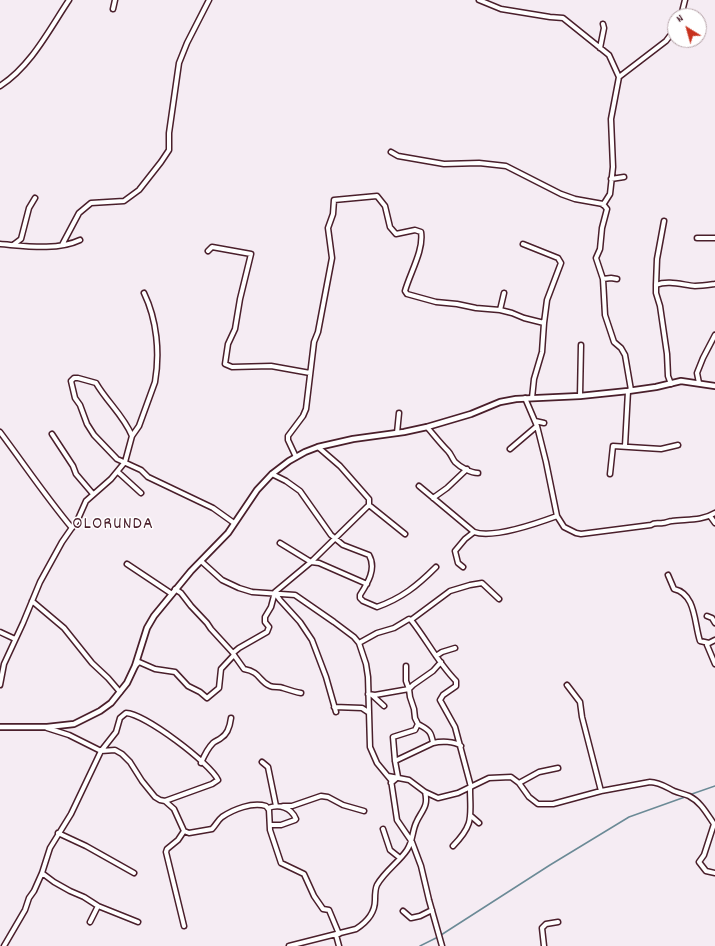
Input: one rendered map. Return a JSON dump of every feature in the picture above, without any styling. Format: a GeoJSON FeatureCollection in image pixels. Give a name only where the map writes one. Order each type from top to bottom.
{"type":"FeatureCollection","features":[{"type":"Feature","properties":{"kind":"street"},"geometry":{"type":"LineString","coordinates":[[0,86],[31,58],[69,0]]}},
{"type":"Feature","properties":{"kind":"street"},"geometry":{"type":"LineString","coordinates":[[113,9],[115,0]]}},
{"type":"Feature","properties":{"kind":"street"},"geometry":{"type":"LineString","coordinates":[[62,245],[79,213],[91,203],[124,201],[139,190],[169,150],[169,133],[179,63],[187,42],[209,0]]}},
{"type":"Feature","properties":{"kind":"street"},"geometry":{"type":"LineString","coordinates":[[479,0],[502,9],[563,18],[609,55],[619,77],[611,119],[613,167],[610,194],[603,205]]}},
{"type":"Feature","properties":{"kind":"street"},"geometry":{"type":"LineString","coordinates":[[600,48],[604,28],[603,24]]}},
{"type":"Feature","properties":{"kind":"street"},"geometry":{"type":"LineString","coordinates":[[619,77],[667,40]]}},
{"type":"Feature","properties":{"kind":"street"},"geometry":{"type":"LineString","coordinates":[[391,152],[398,156],[444,164],[479,163],[506,166],[561,194],[575,199],[603,205],[607,209],[602,228],[600,248],[596,258],[603,279],[605,315],[614,342],[621,348],[625,355],[630,390],[625,446]]}},
{"type":"Feature","properties":{"kind":"street"},"geometry":{"type":"LineString","coordinates":[[611,179],[624,177]]}},
{"type":"Feature","properties":{"kind":"street"},"geometry":{"type":"LineString","coordinates":[[296,457],[288,440],[288,436],[303,416],[306,409],[314,342],[318,332],[332,258],[328,228],[333,214],[334,200],[377,196],[385,206],[390,227],[396,234],[415,230],[421,232],[417,259],[405,291],[407,294],[436,302],[500,310],[544,323]]}},
{"type":"Feature","properties":{"kind":"street"},"geometry":{"type":"LineString","coordinates":[[13,246],[21,239],[29,208],[35,198]]}},
{"type":"Feature","properties":{"kind":"street"},"geometry":{"type":"LineString","coordinates":[[664,221],[658,259],[656,292],[660,306],[667,354],[668,376],[671,384]]}},
{"type":"Feature","properties":{"kind":"street"},"geometry":{"type":"LineString","coordinates":[[697,238],[715,238]]}},
{"type":"Feature","properties":{"kind":"street"},"geometry":{"type":"LineString","coordinates":[[0,244],[42,248],[80,240]]}},
{"type":"Feature","properties":{"kind":"street"},"geometry":{"type":"LineString","coordinates":[[523,244],[558,258],[561,263],[550,291],[544,323],[542,352],[534,379],[532,398]]}},
{"type":"Feature","properties":{"kind":"street"},"geometry":{"type":"LineString","coordinates":[[208,251],[212,247],[251,254],[240,298],[235,329],[228,344],[225,364],[232,367],[271,366],[310,374]]}},
{"type":"Feature","properties":{"kind":"street"},"geometry":{"type":"LineString","coordinates":[[603,279],[617,279]]}},
{"type":"Feature","properties":{"kind":"street"},"geometry":{"type":"LineString","coordinates":[[656,285],[660,283],[694,286],[715,284]]}},
{"type":"Feature","properties":{"kind":"street"},"geometry":{"type":"LineString","coordinates":[[0,685],[4,664],[40,582],[51,561],[78,519],[84,505],[93,494],[118,472],[125,462],[132,436],[139,426],[155,382],[156,375],[156,338],[153,318],[144,293]]}},
{"type":"Feature","properties":{"kind":"street"},"geometry":{"type":"LineString","coordinates":[[500,310],[504,293]]}},
{"type":"Feature","properties":{"kind":"street"},"geometry":{"type":"LineString","coordinates":[[699,384],[697,373],[715,335]]}},
{"type":"Feature","properties":{"kind":"street"},"geometry":{"type":"LineString","coordinates":[[580,396],[581,345]]}},
{"type":"Feature","properties":{"kind":"street"},"geometry":{"type":"LineString","coordinates":[[132,436],[117,410],[103,396],[96,383],[74,378],[72,381],[75,398],[80,405],[87,424],[94,435],[117,459],[141,470],[148,477],[213,508],[234,523]]}},
{"type":"Feature","properties":{"kind":"street"},"geometry":{"type":"LineString","coordinates":[[0,727],[47,728],[74,724],[84,720],[111,703],[120,692],[135,666],[147,628],[154,616],[173,591],[228,533],[257,490],[272,474],[296,457],[318,447],[353,439],[427,427],[471,414],[500,402],[525,398],[580,396],[656,387],[681,381],[715,386]]}},
{"type":"Feature","properties":{"kind":"street"},"geometry":{"type":"LineString","coordinates":[[525,398],[537,426],[557,516],[564,527],[581,534],[650,525],[655,523],[688,520],[710,516],[715,513]]}},
{"type":"Feature","properties":{"kind":"street"},"geometry":{"type":"LineString","coordinates":[[397,433],[398,413]]}},
{"type":"Feature","properties":{"kind":"street"},"geometry":{"type":"LineString","coordinates":[[535,421],[544,422]]}},
{"type":"Feature","properties":{"kind":"street"},"geometry":{"type":"LineString","coordinates":[[510,449],[537,426]]}},
{"type":"Feature","properties":{"kind":"street"},"geometry":{"type":"LineString","coordinates":[[427,427],[437,441],[450,452],[456,463],[475,473],[478,473]]}},
{"type":"Feature","properties":{"kind":"street"},"geometry":{"type":"LineString","coordinates":[[0,432],[30,471],[51,503],[72,528]]}},
{"type":"Feature","properties":{"kind":"street"},"geometry":{"type":"LineString","coordinates":[[52,434],[71,462],[76,474],[93,494]]}},
{"type":"Feature","properties":{"kind":"street"},"geometry":{"type":"LineString","coordinates":[[610,474],[613,446],[661,449],[678,445]]}},
{"type":"Feature","properties":{"kind":"street"},"geometry":{"type":"LineString","coordinates":[[135,666],[139,662],[155,669],[174,672],[188,686],[200,692],[207,698],[219,688],[221,669],[233,654],[239,648],[267,632],[269,627],[265,622],[264,617],[271,607],[275,592],[311,562],[369,505],[369,499],[349,476],[318,447]]}},
{"type":"Feature","properties":{"kind":"street"},"geometry":{"type":"LineString","coordinates":[[433,498],[447,488],[467,469]]}},
{"type":"Feature","properties":{"kind":"street"},"geometry":{"type":"LineString","coordinates":[[118,472],[141,493]]}},
{"type":"Feature","properties":{"kind":"street"},"geometry":{"type":"LineString","coordinates":[[272,474],[286,481],[300,491],[324,526],[343,545],[369,555],[371,561],[370,575],[367,584],[360,595],[360,598],[363,601],[377,607],[393,600],[420,583],[436,567]]}},
{"type":"Feature","properties":{"kind":"street"},"geometry":{"type":"LineString","coordinates":[[419,486],[474,532],[481,535],[518,529],[557,516]]}},
{"type":"Feature","properties":{"kind":"street"},"geometry":{"type":"LineString","coordinates":[[369,505],[405,534]]}},
{"type":"Feature","properties":{"kind":"street"},"geometry":{"type":"LineString","coordinates":[[710,516],[715,523]]}},
{"type":"Feature","properties":{"kind":"street"},"geometry":{"type":"LineString","coordinates":[[463,568],[458,563],[455,551],[462,542],[474,532]]}},
{"type":"Feature","properties":{"kind":"street"},"geometry":{"type":"LineString","coordinates":[[280,544],[311,562],[319,563],[367,584]]}},
{"type":"Feature","properties":{"kind":"street"},"geometry":{"type":"LineString","coordinates":[[201,561],[226,582],[252,592],[275,592],[296,595],[341,627],[359,643],[366,664],[370,695],[368,712],[370,747],[377,763],[388,776],[391,783],[397,820],[412,842],[421,866],[442,946]]}},
{"type":"Feature","properties":{"kind":"street"},"geometry":{"type":"LineString","coordinates":[[127,564],[173,591],[181,593],[191,606],[208,623],[211,629],[244,669],[252,670],[270,687],[282,687],[287,690],[301,693]]}},
{"type":"Feature","properties":{"kind":"street"},"geometry":{"type":"LineString","coordinates":[[668,575],[674,589],[681,591],[691,603],[700,641],[709,643],[715,640]]}},
{"type":"Feature","properties":{"kind":"street"},"geometry":{"type":"LineString","coordinates":[[359,643],[377,633],[394,628],[405,620],[411,620],[450,591],[482,583],[499,599]]}},
{"type":"Feature","properties":{"kind":"street"},"geometry":{"type":"LineString","coordinates":[[275,592],[280,600],[300,622],[312,640],[324,671],[336,712]]}},
{"type":"Feature","properties":{"kind":"street"},"geometry":{"type":"LineString","coordinates":[[32,601],[64,628],[92,663],[120,692]]}},
{"type":"Feature","properties":{"kind":"street"},"geometry":{"type":"LineString","coordinates":[[707,616],[712,618],[715,624]]}},
{"type":"Feature","properties":{"kind":"street"},"geometry":{"type":"LineString","coordinates":[[411,620],[436,656],[456,681],[456,686],[443,695],[440,700],[455,727],[461,746],[470,787],[471,816],[469,824],[453,846]]}},
{"type":"Feature","properties":{"kind":"street"},"geometry":{"type":"LineString","coordinates":[[0,632],[15,639]]}},
{"type":"Feature","properties":{"kind":"street"},"geometry":{"type":"LineString","coordinates":[[709,643],[707,645],[715,664]]}},
{"type":"Feature","properties":{"kind":"street"},"geometry":{"type":"LineString","coordinates":[[436,656],[442,652],[455,648]]}},
{"type":"Feature","properties":{"kind":"street"},"geometry":{"type":"LineString","coordinates":[[409,690],[412,684],[434,670],[441,662]]}},
{"type":"Feature","properties":{"kind":"street"},"geometry":{"type":"LineString","coordinates":[[406,666],[406,681],[414,708],[415,718],[418,724],[428,729],[433,743]]}},
{"type":"Feature","properties":{"kind":"street"},"geometry":{"type":"LineString","coordinates":[[567,686],[580,702],[582,717],[601,791]]}},
{"type":"Feature","properties":{"kind":"street"},"geometry":{"type":"LineString","coordinates":[[370,695],[409,690]]}},
{"type":"Feature","properties":{"kind":"street"},"geometry":{"type":"LineString","coordinates":[[370,695],[384,706]]}},
{"type":"Feature","properties":{"kind":"street"},"geometry":{"type":"LineString","coordinates":[[334,707],[362,708],[368,712]]}},
{"type":"Feature","properties":{"kind":"street"},"geometry":{"type":"LineString","coordinates":[[4,946],[34,891],[42,873],[50,848],[71,814],[101,751],[116,732],[120,718],[123,714],[129,713],[162,730],[199,758],[202,763],[215,774],[218,780],[212,784],[165,801]]}},
{"type":"Feature","properties":{"kind":"street"},"geometry":{"type":"LineString","coordinates":[[202,763],[204,756],[213,743],[224,737],[230,725],[231,718]]}},
{"type":"Feature","properties":{"kind":"street"},"geometry":{"type":"LineString","coordinates":[[398,777],[394,761],[393,737],[415,730],[418,724]]}},
{"type":"Feature","properties":{"kind":"street"},"geometry":{"type":"LineString","coordinates":[[47,728],[69,735],[101,751],[115,750],[122,754],[130,762],[147,788],[155,797],[165,801],[174,809],[184,831]]}},
{"type":"Feature","properties":{"kind":"street"},"geometry":{"type":"LineString","coordinates":[[394,761],[433,743],[441,742],[461,746]]}},
{"type":"Feature","properties":{"kind":"street"},"geometry":{"type":"LineString","coordinates":[[262,762],[268,767],[276,806]]}},
{"type":"Feature","properties":{"kind":"street"},"geometry":{"type":"LineString","coordinates":[[519,783],[539,772],[558,768]]}},
{"type":"Feature","properties":{"kind":"street"},"geometry":{"type":"LineString","coordinates":[[388,776],[409,780],[425,792],[438,798],[446,797],[489,778],[511,777],[519,783],[529,797],[538,804],[553,804],[601,791],[650,782],[658,782],[696,801],[714,824],[704,855],[699,862],[706,871],[715,873]]}},
{"type":"Feature","properties":{"kind":"street"},"geometry":{"type":"LineString","coordinates":[[391,783],[398,777]]}},
{"type":"Feature","properties":{"kind":"street"},"geometry":{"type":"LineString","coordinates":[[289,946],[356,929],[363,925],[371,916],[375,905],[376,886],[407,851],[412,842],[416,824],[426,805],[427,799],[425,792]]}},
{"type":"Feature","properties":{"kind":"street"},"geometry":{"type":"LineString","coordinates":[[184,831],[195,832],[212,829],[222,817],[245,806],[264,805],[268,808],[276,806],[292,806],[321,796],[328,797],[343,805],[364,811]]}},
{"type":"Feature","properties":{"kind":"street"},"geometry":{"type":"LineString","coordinates":[[270,825],[281,825],[296,819],[290,810],[283,806]]}},
{"type":"Feature","properties":{"kind":"street"},"geometry":{"type":"LineString","coordinates":[[268,808],[270,830],[281,864],[304,874],[318,903],[323,909],[329,910],[339,946]]}},
{"type":"Feature","properties":{"kind":"street"},"geometry":{"type":"LineString","coordinates":[[471,816],[479,823]]}},
{"type":"Feature","properties":{"kind":"street"},"geometry":{"type":"LineString","coordinates":[[383,829],[390,850],[400,858]]}},
{"type":"Feature","properties":{"kind":"street"},"geometry":{"type":"LineString","coordinates":[[184,831],[178,840],[166,852],[184,926]]}},
{"type":"Feature","properties":{"kind":"street"},"geometry":{"type":"LineString","coordinates":[[58,833],[86,846],[134,873]]}},
{"type":"Feature","properties":{"kind":"street"},"geometry":{"type":"LineString","coordinates":[[42,873],[64,888],[84,897],[98,906],[138,922]]}},
{"type":"Feature","properties":{"kind":"street"},"geometry":{"type":"LineString","coordinates":[[90,922],[98,906]]}},
{"type":"Feature","properties":{"kind":"street"},"geometry":{"type":"LineString","coordinates":[[403,911],[411,918],[420,916],[432,910]]}},
{"type":"Feature","properties":{"kind":"street"},"geometry":{"type":"LineString","coordinates":[[544,946],[542,928],[546,924],[558,922]]}},
{"type":"Feature","properties":{"kind":"waterway"},"geometry":{"type":"LineString","coordinates":[[689,795],[715,786]]}},
{"type":"Feature","properties":{"kind":"waterway"},"geometry":{"type":"LineString","coordinates":[[441,935],[550,865],[629,817],[685,797]]}},
{"type":"Feature","properties":{"kind":"waterway"},"geometry":{"type":"LineString","coordinates":[[420,946],[438,937]]}},
{"type":"Feature","properties":{"kind":"district","name":"OLORUNDA"},"geometry":{"type":"Point","coordinates":[113,526]}}]}
